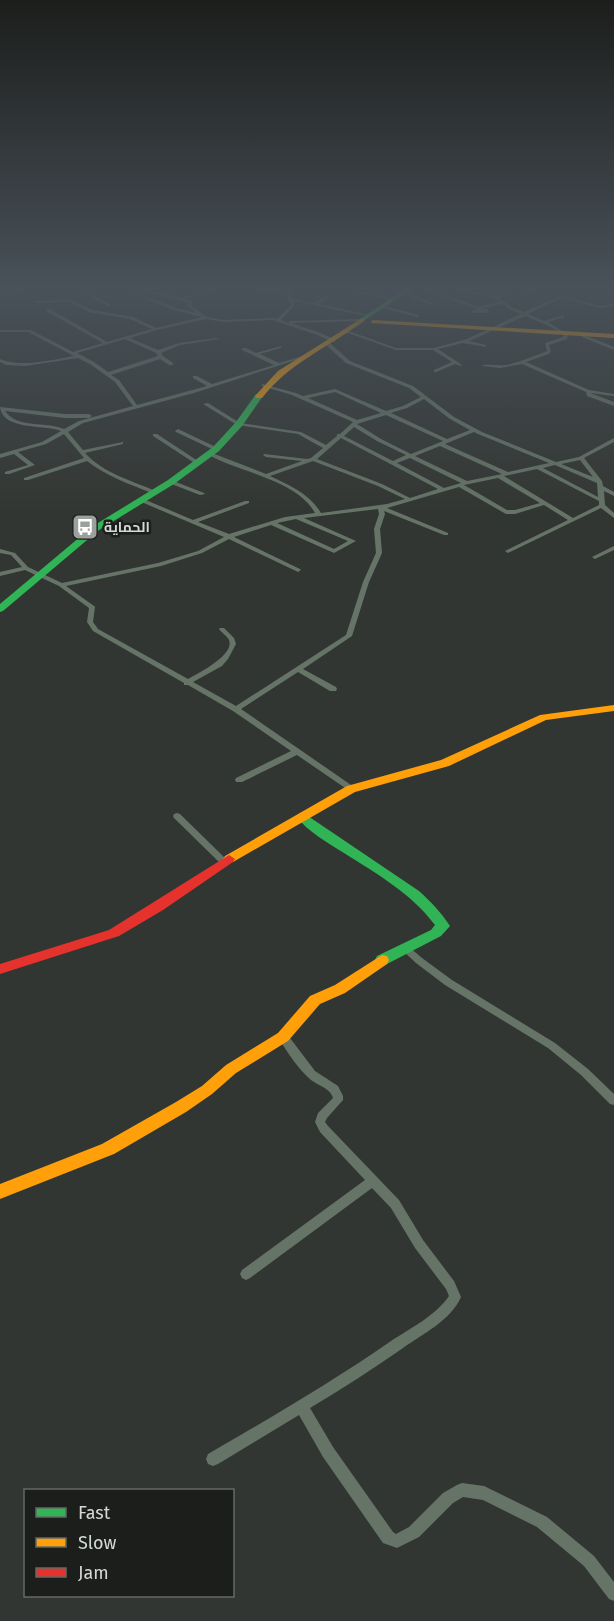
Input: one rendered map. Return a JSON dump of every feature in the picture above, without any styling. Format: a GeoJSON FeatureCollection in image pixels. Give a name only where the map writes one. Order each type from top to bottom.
{"type":"FeatureCollection","features":[{"type":"Feature","properties":{"kind":"main road"},"geometry":{"type":"LineString","coordinates":[[0,609],[96,528],[171,482],[213,452],[239,424],[264,385],[294,363]]}},
{"type":"Feature","properties":{"kind":"main road"},"geometry":{"type":"LineString","coordinates":[[0,969],[67,950],[114,933],[302,816],[351,789],[445,763],[544,717],[614,708]]}},
{"type":"Feature","properties":{"kind":"main road"},"geometry":{"type":"LineString","coordinates":[[0,1192],[108,1149],[198,1095],[231,1069],[283,1036],[315,1000],[340,989],[387,956],[436,933],[443,926],[440,918],[407,890],[335,844],[302,816]]}},
{"type":"Feature","properties":{"kind":"street"},"geometry":{"type":"LineString","coordinates":[[5,363],[9,365],[43,363],[51,371]]}},
{"type":"Feature","properties":{"kind":"street"},"geometry":{"type":"LineString","coordinates":[[90,363],[108,374],[139,406],[150,410]]}},
{"type":"Feature","properties":{"kind":"street"},"geometry":{"type":"LineString","coordinates":[[108,374],[143,363]]}},
{"type":"Feature","properties":{"kind":"street"},"geometry":{"type":"LineString","coordinates":[[0,456],[44,443],[64,431],[100,416],[212,386],[283,363]]}},
{"type":"Feature","properties":{"kind":"street"},"geometry":{"type":"LineString","coordinates":[[350,363],[411,387],[422,398],[474,430],[554,462],[614,494]]}},
{"type":"Feature","properties":{"kind":"street"},"geometry":{"type":"LineString","coordinates":[[436,371],[457,364],[455,363]]}},
{"type":"Feature","properties":{"kind":"street"},"geometry":{"type":"LineString","coordinates":[[485,365],[508,366],[520,363]]}},
{"type":"Feature","properties":{"kind":"street"},"geometry":{"type":"LineString","coordinates":[[523,363],[588,391],[614,395]]}},
{"type":"Feature","properties":{"kind":"street"},"geometry":{"type":"LineString","coordinates":[[195,377],[212,386]]}},
{"type":"Feature","properties":{"kind":"street"},"geometry":{"type":"LineString","coordinates":[[264,385],[303,398],[356,424],[463,484],[507,512],[545,503]]}},
{"type":"Feature","properties":{"kind":"street"},"geometry":{"type":"LineString","coordinates":[[303,398],[335,390],[448,441]]}},
{"type":"Feature","properties":{"kind":"street"},"geometry":{"type":"LineString","coordinates":[[588,391],[588,395],[614,404]]}},
{"type":"Feature","properties":{"kind":"street"},"geometry":{"type":"LineString","coordinates":[[266,476],[311,460],[339,435],[356,424],[405,407],[422,398]]}},
{"type":"Feature","properties":{"kind":"street"},"geometry":{"type":"LineString","coordinates":[[206,404],[239,424],[299,433],[325,447]]}},
{"type":"Feature","properties":{"kind":"street"},"geometry":{"type":"LineString","coordinates":[[0,409],[65,416],[100,416]]}},
{"type":"Feature","properties":{"kind":"street"},"geometry":{"type":"LineString","coordinates":[[0,409],[4,415],[13,420],[64,431],[88,459],[154,492]]}},
{"type":"Feature","properties":{"kind":"street"},"geometry":{"type":"LineString","coordinates":[[392,463],[474,430]]}},
{"type":"Feature","properties":{"kind":"street"},"geometry":{"type":"LineString","coordinates":[[178,431],[213,452],[309,499],[316,505],[318,513]]}},
{"type":"Feature","properties":{"kind":"street"},"geometry":{"type":"LineString","coordinates":[[155,435],[198,463]]}},
{"type":"Feature","properties":{"kind":"street"},"geometry":{"type":"LineString","coordinates":[[339,435],[444,490]]}},
{"type":"Feature","properties":{"kind":"street"},"geometry":{"type":"LineString","coordinates":[[61,585],[147,568],[200,552],[228,536],[271,523],[318,513],[380,507],[463,484],[554,462],[582,458],[614,440]]}},
{"type":"Feature","properties":{"kind":"street"},"geometry":{"type":"LineString","coordinates":[[82,452],[121,443]]}},
{"type":"Feature","properties":{"kind":"street"},"geometry":{"type":"LineString","coordinates":[[441,444],[507,474]]}},
{"type":"Feature","properties":{"kind":"street"},"geometry":{"type":"LineString","coordinates":[[16,453],[44,473]]}},
{"type":"Feature","properties":{"kind":"street"},"geometry":{"type":"LineString","coordinates":[[266,455],[311,460],[380,484],[411,500]]}},
{"type":"Feature","properties":{"kind":"street"},"geometry":{"type":"LineString","coordinates":[[582,458],[600,485],[601,503]]}},
{"type":"Feature","properties":{"kind":"street"},"geometry":{"type":"LineString","coordinates":[[26,479],[88,459]]}},
{"type":"Feature","properties":{"kind":"street"},"geometry":{"type":"LineString","coordinates":[[7,473],[32,466]]}},
{"type":"Feature","properties":{"kind":"street"},"geometry":{"type":"LineString","coordinates":[[537,467],[601,503],[614,516]]}},
{"type":"Feature","properties":{"kind":"street"},"geometry":{"type":"LineString","coordinates":[[499,476],[573,520]]}},
{"type":"Feature","properties":{"kind":"street"},"geometry":{"type":"LineString","coordinates":[[171,482],[202,495]]}},
{"type":"Feature","properties":{"kind":"street"},"geometry":{"type":"LineString","coordinates":[[141,500],[228,536],[298,570]]}},
{"type":"Feature","properties":{"kind":"street"},"geometry":{"type":"LineString","coordinates":[[192,522],[247,502]]}},
{"type":"Feature","properties":{"kind":"street"},"geometry":{"type":"LineString","coordinates":[[508,551],[573,520],[601,503]]}},
{"type":"Feature","properties":{"kind":"street"},"geometry":{"type":"LineString","coordinates":[[380,507],[446,534]]}},
{"type":"Feature","properties":{"kind":"street"},"geometry":{"type":"LineString","coordinates":[[236,709],[300,670],[350,633],[366,582],[379,553],[377,529],[382,514],[380,507]]}},
{"type":"Feature","properties":{"kind":"street"},"geometry":{"type":"LineString","coordinates":[[271,523],[334,550],[353,541],[296,517]]}},
{"type":"Feature","properties":{"kind":"street"},"geometry":{"type":"LineString","coordinates":[[596,557],[614,548]]}},
{"type":"Feature","properties":{"kind":"street"},"geometry":{"type":"LineString","coordinates":[[0,551],[13,554],[26,568],[61,585],[92,607],[90,622],[95,630],[236,709],[351,789]]}},
{"type":"Feature","properties":{"kind":"street"},"geometry":{"type":"LineString","coordinates":[[0,574],[26,568]]}},
{"type":"Feature","properties":{"kind":"street"},"geometry":{"type":"LineString","coordinates":[[187,683],[226,658],[233,644],[232,639],[222,629]]}},
{"type":"Feature","properties":{"kind":"street"},"geometry":{"type":"LineString","coordinates":[[300,670],[333,689]]}},
{"type":"Feature","properties":{"kind":"street"},"geometry":{"type":"LineString","coordinates":[[239,780],[296,752]]}},
{"type":"Feature","properties":{"kind":"street"},"geometry":{"type":"LineString","coordinates":[[177,816],[225,863]]}},
{"type":"Feature","properties":{"kind":"street"},"geometry":{"type":"LineString","coordinates":[[405,948],[488,1009],[530,1031],[548,1044],[596,1082],[614,1101]]}},
{"type":"Feature","properties":{"kind":"street"},"geometry":{"type":"LineString","coordinates":[[213,1459],[302,1407],[421,1328],[449,1308],[455,1297],[450,1284],[419,1244],[395,1204],[345,1153],[320,1122],[322,1116],[338,1100],[339,1095],[302,1064],[283,1036]]}},
{"type":"Feature","properties":{"kind":"street"},"geometry":{"type":"LineString","coordinates":[[246,1274],[373,1181]]}},
{"type":"Feature","properties":{"kind":"street"},"geometry":{"type":"LineString","coordinates":[[302,1407],[328,1452],[388,1538],[397,1541],[414,1532],[448,1498],[462,1490],[484,1493],[542,1522],[589,1561],[614,1594]]}},
{"type":"Feature","properties":{"kind":"traffic: fast"},"geometry":{"type":"LineString","coordinates":[[0,609],[96,528],[171,482],[216,449],[239,424],[259,396]]}},
{"type":"Feature","properties":{"kind":"traffic: fast"},"geometry":{"type":"LineString","coordinates":[[302,816],[337,843],[414,894],[443,926],[436,933],[382,960]]}},
{"type":"Feature","properties":{"kind":"traffic: slow"},"geometry":{"type":"LineString","coordinates":[[259,396],[269,383],[295,363]]}},
{"type":"Feature","properties":{"kind":"traffic: slow"},"geometry":{"type":"LineString","coordinates":[[229,859],[351,789],[445,763],[544,717],[614,708]]}},
{"type":"Feature","properties":{"kind":"traffic: slow"},"geometry":{"type":"LineString","coordinates":[[0,1192],[108,1149],[181,1107],[207,1090],[231,1069],[283,1037],[315,1000],[340,989],[382,960]]}},
{"type":"Feature","properties":{"kind":"traffic: jam"},"geometry":{"type":"LineString","coordinates":[[0,969],[114,933],[158,907],[229,859]]}},
{"type":"Feature","properties":{"kind":"place","name":"الحماية"},"geometry":{"type":"Point","coordinates":[85,527]}}]}
